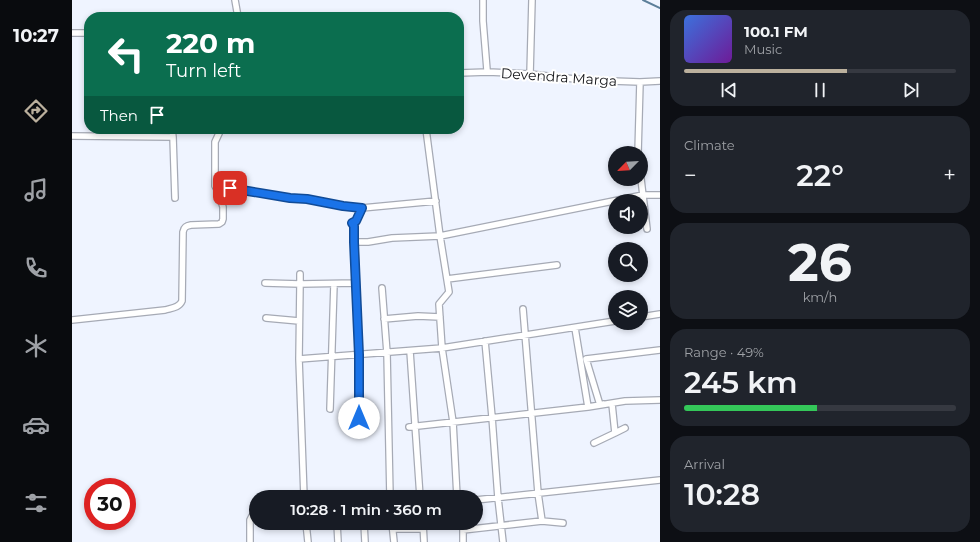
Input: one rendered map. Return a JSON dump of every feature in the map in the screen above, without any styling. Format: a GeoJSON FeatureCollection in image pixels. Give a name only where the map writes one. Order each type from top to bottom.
{"type":"FeatureCollection","features":[{"type":"Feature","properties":{"kind":"street"},"geometry":{"type":"LineString","coordinates":[[235,0],[237,12]]}},
{"type":"Feature","properties":{"kind":"street"},"geometry":{"type":"LineString","coordinates":[[483,0],[483,21],[488,72]]}},
{"type":"Feature","properties":{"kind":"street"},"geometry":{"type":"LineString","coordinates":[[530,74],[532,0]]}},
{"type":"Feature","properties":{"kind":"street"},"geometry":{"type":"LineString","coordinates":[[72,33],[84,33]]}},
{"type":"Feature","properties":{"kind":"street","name":"Devendra Marga"},"geometry":{"type":"LineString","coordinates":[[464,73],[488,72],[530,74],[584,80],[640,82],[660,81]]}},
{"type":"Feature","properties":{"kind":"street"},"geometry":{"type":"LineString","coordinates":[[638,146],[640,82]]}},
{"type":"Feature","properties":{"kind":"street"},"geometry":{"type":"LineString","coordinates":[[72,320],[165,310],[175,307],[181,303],[182,232],[185,227],[191,225],[215,224],[222,222],[223,220],[223,207],[215,186],[215,142],[219,134]]}},
{"type":"Feature","properties":{"kind":"street"},"geometry":{"type":"LineString","coordinates":[[427,134],[449,292],[439,304],[442,348],[453,422],[457,490]]}},
{"type":"Feature","properties":{"kind":"street"},"geometry":{"type":"LineString","coordinates":[[72,136],[173,136],[175,198]]}},
{"type":"Feature","properties":{"kind":"street"},"geometry":{"type":"LineString","coordinates":[[218,191],[224,191],[230,188],[362,208],[436,201]]}},
{"type":"Feature","properties":{"kind":"street"},"geometry":{"type":"LineString","coordinates":[[648,195],[660,195]]}},
{"type":"Feature","properties":{"kind":"street"},"geometry":{"type":"LineString","coordinates":[[354,242],[368,242],[392,238],[440,236],[608,202]]}},
{"type":"Feature","properties":{"kind":"street"},"geometry":{"type":"LineString","coordinates":[[359,418],[359,355],[354,226],[352,223],[356,221],[362,208]]}},
{"type":"Feature","properties":{"kind":"street"},"geometry":{"type":"LineString","coordinates":[[447,279],[557,265]]}},
{"type":"Feature","properties":{"kind":"street"},"geometry":{"type":"LineString","coordinates":[[300,274],[299,359],[304,490]]}},
{"type":"Feature","properties":{"kind":"street"},"geometry":{"type":"LineString","coordinates":[[265,283],[356,283]]}},
{"type":"Feature","properties":{"kind":"street"},"geometry":{"type":"LineString","coordinates":[[330,409],[334,284]]}},
{"type":"Feature","properties":{"kind":"street"},"geometry":{"type":"LineString","coordinates":[[382,288],[387,353],[390,490]]}},
{"type":"Feature","properties":{"kind":"street"},"geometry":{"type":"LineString","coordinates":[[523,309],[538,493],[542,521]]}},
{"type":"Feature","properties":{"kind":"street"},"geometry":{"type":"LineString","coordinates":[[648,316],[660,314]]}},
{"type":"Feature","properties":{"kind":"street"},"geometry":{"type":"LineString","coordinates":[[384,319],[418,316],[440,317]]}},
{"type":"Feature","properties":{"kind":"street"},"geometry":{"type":"LineString","coordinates":[[266,318],[299,320]]}},
{"type":"Feature","properties":{"kind":"street"},"geometry":{"type":"LineString","coordinates":[[299,359],[442,348],[608,322]]}},
{"type":"Feature","properties":{"kind":"street"},"geometry":{"type":"LineString","coordinates":[[574,328],[588,407]]}},
{"type":"Feature","properties":{"kind":"street"},"geometry":{"type":"LineString","coordinates":[[485,341],[503,542]]}},
{"type":"Feature","properties":{"kind":"street"},"geometry":{"type":"LineString","coordinates":[[660,350],[586,359],[600,405],[660,400]]}},
{"type":"Feature","properties":{"kind":"street"},"geometry":{"type":"LineString","coordinates":[[410,351],[412,426],[419,490]]}},
{"type":"Feature","properties":{"kind":"street"},"geometry":{"type":"LineString","coordinates":[[412,426],[625,402]]}},
{"type":"Feature","properties":{"kind":"street"},"geometry":{"type":"LineString","coordinates":[[612,404],[615,433]]}},
{"type":"Feature","properties":{"kind":"street"},"geometry":{"type":"LineString","coordinates":[[594,443],[625,428]]}},
{"type":"Feature","properties":{"kind":"street"},"geometry":{"type":"LineString","coordinates":[[483,499],[660,480]]}},
{"type":"Feature","properties":{"kind":"street"},"geometry":{"type":"LineString","coordinates":[[483,528],[542,521],[563,524]]}},
{"type":"Feature","properties":{"kind":"street"},"geometry":{"type":"LineString","coordinates":[[250,530],[250,542]]}},
{"type":"Feature","properties":{"kind":"street"},"geometry":{"type":"LineString","coordinates":[[307,530],[308,542]]}},
{"type":"Feature","properties":{"kind":"street"},"geometry":{"type":"LineString","coordinates":[[337,530],[338,542]]}},
{"type":"Feature","properties":{"kind":"street"},"geometry":{"type":"LineString","coordinates":[[364,530],[365,542]]}},
{"type":"Feature","properties":{"kind":"street"},"geometry":{"type":"LineString","coordinates":[[393,530],[394,542]]}},
{"type":"Feature","properties":{"kind":"street"},"geometry":{"type":"LineString","coordinates":[[423,530],[424,542]]}},
{"type":"Feature","properties":{"kind":"street"},"geometry":{"type":"LineString","coordinates":[[463,530],[463,542]]}},
{"type":"Feature","properties":{"kind":"waterway"},"geometry":{"type":"LineString","coordinates":[[643,0],[660,8]]}},
{"type":"Feature","properties":{"kind":"route"},"geometry":{"type":"LineString","coordinates":[[230,188],[362,208],[356,221],[352,223],[354,226],[359,355],[359,418]]}}]}
